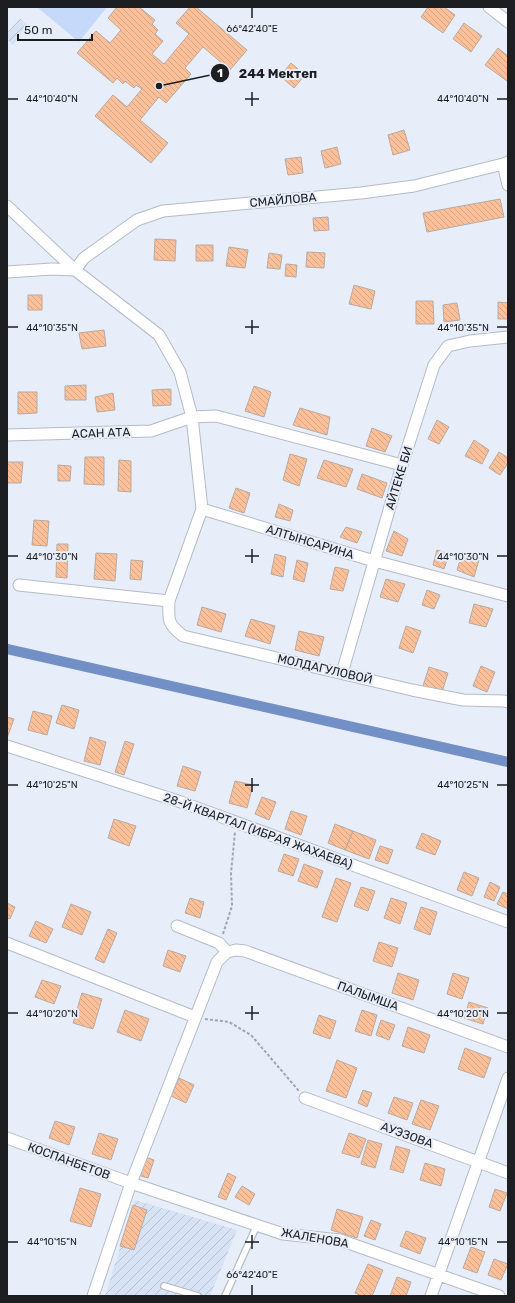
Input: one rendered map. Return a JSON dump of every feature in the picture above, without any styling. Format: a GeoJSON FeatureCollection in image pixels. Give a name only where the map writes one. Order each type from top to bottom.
{"type":"FeatureCollection","features":[{"type":"Feature","properties":{"kind":"street"},"geometry":{"type":"LineString","coordinates":[[489,7],[508,22]]}},
{"type":"Feature","properties":{"kind":"street"},"geometry":{"type":"LineString","coordinates":[[506,163],[508,185]]}},
{"type":"Feature","properties":{"kind":"street","name":"СМАЙЛОВА"},"geometry":{"type":"LineString","coordinates":[[75,270],[84,258],[137,220],[163,211],[361,193],[414,186],[506,163]]}},
{"type":"Feature","properties":{"kind":"street"},"geometry":{"type":"LineString","coordinates":[[7,206],[75,270],[159,335],[180,372],[192,417],[202,509]]}},
{"type":"Feature","properties":{"kind":"street"},"geometry":{"type":"LineString","coordinates":[[7,272],[75,270]]}},
{"type":"Feature","properties":{"kind":"street","name":"АЙТЕКЕ БИ"},"geometry":{"type":"LineString","coordinates":[[342,673],[402,464],[434,365],[448,346],[470,341],[508,338]]}},
{"type":"Feature","properties":{"kind":"street"},"geometry":{"type":"LineString","coordinates":[[192,417],[216,416],[402,464]]}},
{"type":"Feature","properties":{"kind":"street","name":"АСАН АТА"},"geometry":{"type":"LineString","coordinates":[[7,435],[151,431],[192,417]]}},
{"type":"Feature","properties":{"kind":"street","name":"АЛТЫНСАРИНА"},"geometry":{"type":"LineString","coordinates":[[202,509],[374,561],[508,596]]}},
{"type":"Feature","properties":{"kind":"street","name":"МОЛДАГУЛОВОЙ"},"geometry":{"type":"LineString","coordinates":[[202,509],[169,601],[168,616],[172,627],[184,636],[463,700],[508,702]]}},
{"type":"Feature","properties":{"kind":"street"},"geometry":{"type":"LineString","coordinates":[[19,585],[169,601]]}},
{"type":"Feature","properties":{"kind":"street","name":"28-Й КВАРТАЛ (ИБРАЯ ЖАХАЕВА)"},"geometry":{"type":"LineString","coordinates":[[7,746],[181,802],[508,922]]}},
{"type":"Feature","properties":{"kind":"street"},"geometry":{"type":"LineString","coordinates":[[93,1296],[131,1183],[217,962],[227,952],[219,943],[177,926]]}},
{"type":"Feature","properties":{"kind":"street"},"geometry":{"type":"LineString","coordinates":[[7,943],[196,1017]]}},
{"type":"Feature","properties":{"kind":"street","name":"ПАЛЫМША"},"geometry":{"type":"LineString","coordinates":[[227,952],[236,950],[245,951],[508,1047]]}},
{"type":"Feature","properties":{"kind":"street"},"geometry":{"type":"LineString","coordinates":[[430,1296],[508,1078]]}},
{"type":"Feature","properties":{"kind":"street","name":"АУЭЗОВА"},"geometry":{"type":"LineString","coordinates":[[305,1098],[508,1173]]}},
{"type":"Feature","properties":{"kind":"street","name":"КОСПАНБЕТОВ"},"geometry":{"type":"LineString","coordinates":[[7,1138],[131,1183]]}},
{"type":"Feature","properties":{"kind":"street","name":"ЖАЛЕНОВА"},"geometry":{"type":"LineString","coordinates":[[131,1183],[283,1234],[340,1240],[499,1296]]}},
{"type":"Feature","properties":{"kind":"lane"},"geometry":{"type":"LineString","coordinates":[[225,1296],[257,1225]]}},
{"type":"Feature","properties":{"kind":"lane"},"geometry":{"type":"LineString","coordinates":[[164,1286],[198,1296]]}},
{"type":"Feature","properties":{"kind":"path"},"geometry":{"type":"LineString","coordinates":[[219,943],[232,906],[231,873],[236,822]]}},
{"type":"Feature","properties":{"kind":"path"},"geometry":{"type":"LineString","coordinates":[[196,1017],[229,1022],[251,1035],[305,1098]]}},
{"type":"Feature","properties":{"kind":"shaded area"},"geometry":{"type":"Polygon","coordinates":[[[37,7],[107,7],[79,42],[37,7]]]}},
{"type":"Feature","properties":{"kind":"shaded area"},"geometry":{"type":"Polygon","coordinates":[[[20,18],[27,25],[13,45],[7,39],[7,33],[20,18]]]}},
{"type":"Feature","properties":{"kind":"shaded area"},"geometry":{"type":"Polygon","coordinates":[[[135,1200],[237,1230],[210,1296],[105,1296],[135,1200]]]}},
{"type":"Feature","properties":{"kind":"building"},"geometry":{"type":"Polygon","coordinates":[[[117,7],[139,7],[155,20],[152,24],[158,30],[155,34],[163,41],[152,54],[164,64],[189,34],[176,23],[190,7],[196,7],[247,50],[230,70],[203,47],[185,68],[191,74],[166,103],[159,97],[140,120],[168,143],[151,163],[95,116],[113,95],[127,107],[142,89],[136,85],[134,88],[125,81],[123,84],[117,78],[113,83],[77,53],[96,31],[110,43],[121,30],[108,18],[117,7]]]}},
{"type":"Feature","properties":{"kind":"building"},"geometry":{"type":"Polygon","coordinates":[[[428,7],[444,7],[455,15],[443,33],[421,17],[428,7]]]}},
{"type":"Feature","properties":{"kind":"building"},"geometry":{"type":"Polygon","coordinates":[[[464,23],[482,36],[471,52],[453,39],[464,23]]]}},
{"type":"Feature","properties":{"kind":"building"},"geometry":{"type":"Polygon","coordinates":[[[498,48],[508,56],[507,81],[485,65],[498,48]]]}},
{"type":"Feature","properties":{"kind":"building"},"geometry":{"type":"Polygon","coordinates":[[[291,63],[305,75],[294,88],[280,76],[291,63]]]}},
{"type":"Feature","properties":{"kind":"building"},"geometry":{"type":"Polygon","coordinates":[[[404,130],[410,150],[393,155],[388,135],[404,130]]]}},
{"type":"Feature","properties":{"kind":"building"},"geometry":{"type":"Polygon","coordinates":[[[337,147],[341,164],[325,168],[321,151],[337,147]]]}},
{"type":"Feature","properties":{"kind":"building"},"geometry":{"type":"Polygon","coordinates":[[[301,157],[303,173],[288,175],[285,159],[301,157]]]}},
{"type":"Feature","properties":{"kind":"building"},"geometry":{"type":"Polygon","coordinates":[[[500,199],[504,217],[427,232],[423,213],[500,199]]]}},
{"type":"Feature","properties":{"kind":"building"},"geometry":{"type":"Polygon","coordinates":[[[328,217],[329,230],[314,231],[313,218],[328,217]]]}},
{"type":"Feature","properties":{"kind":"building"},"geometry":{"type":"Polygon","coordinates":[[[155,239],[176,240],[175,261],[154,260],[155,239]]]}},
{"type":"Feature","properties":{"kind":"building"},"geometry":{"type":"Polygon","coordinates":[[[196,245],[213,245],[213,261],[196,261],[196,245]]]}},
{"type":"Feature","properties":{"kind":"building"},"geometry":{"type":"Polygon","coordinates":[[[229,247],[248,250],[245,268],[226,266],[229,247]]]}},
{"type":"Feature","properties":{"kind":"building"},"geometry":{"type":"Polygon","coordinates":[[[307,252],[325,253],[324,268],[306,267],[307,252]]]}},
{"type":"Feature","properties":{"kind":"building"},"geometry":{"type":"Polygon","coordinates":[[[269,253],[282,255],[280,269],[267,268],[269,253]]]}},
{"type":"Feature","properties":{"kind":"building"},"geometry":{"type":"Polygon","coordinates":[[[286,264],[297,265],[296,277],[285,276],[286,264]]]}},
{"type":"Feature","properties":{"kind":"building"},"geometry":{"type":"Polygon","coordinates":[[[354,285],[375,291],[371,309],[349,304],[354,285]]]}},
{"type":"Feature","properties":{"kind":"building"},"geometry":{"type":"Polygon","coordinates":[[[28,295],[42,295],[42,310],[28,310],[28,295]]]}},
{"type":"Feature","properties":{"kind":"building"},"geometry":{"type":"Polygon","coordinates":[[[416,301],[433,301],[434,324],[416,324],[416,301]]]}},
{"type":"Feature","properties":{"kind":"building"},"geometry":{"type":"Polygon","coordinates":[[[498,302],[508,303],[508,319],[498,319],[498,302]]]}},
{"type":"Feature","properties":{"kind":"building"},"geometry":{"type":"Polygon","coordinates":[[[457,303],[460,320],[444,322],[443,305],[457,303]]]}},
{"type":"Feature","properties":{"kind":"building"},"geometry":{"type":"Polygon","coordinates":[[[104,330],[106,346],[82,349],[79,333],[104,330]]]}},
{"type":"Feature","properties":{"kind":"building"},"geometry":{"type":"Polygon","coordinates":[[[86,385],[86,400],[65,400],[65,386],[86,385]]]}},
{"type":"Feature","properties":{"kind":"building"},"geometry":{"type":"Polygon","coordinates":[[[254,386],[271,392],[264,417],[245,411],[254,386]]]}},
{"type":"Feature","properties":{"kind":"building"},"geometry":{"type":"Polygon","coordinates":[[[171,389],[171,405],[153,406],[152,390],[171,389]]]}},
{"type":"Feature","properties":{"kind":"building"},"geometry":{"type":"Polygon","coordinates":[[[18,392],[37,392],[37,413],[18,414],[18,392]]]}},
{"type":"Feature","properties":{"kind":"building"},"geometry":{"type":"Polygon","coordinates":[[[113,393],[115,410],[97,412],[95,397],[113,393]]]}},
{"type":"Feature","properties":{"kind":"building"},"geometry":{"type":"Polygon","coordinates":[[[300,408],[330,417],[327,435],[293,425],[300,408]]]}},
{"type":"Feature","properties":{"kind":"building"},"geometry":{"type":"Polygon","coordinates":[[[437,420],[449,427],[439,444],[428,439],[437,420]]]}},
{"type":"Feature","properties":{"kind":"building"},"geometry":{"type":"Polygon","coordinates":[[[372,428],[392,436],[385,452],[366,446],[372,428]]]}},
{"type":"Feature","properties":{"kind":"building"},"geometry":{"type":"Polygon","coordinates":[[[474,440],[489,450],[482,464],[465,456],[474,440]]]}},
{"type":"Feature","properties":{"kind":"building"},"geometry":{"type":"Polygon","coordinates":[[[499,452],[508,458],[508,463],[500,475],[489,468],[499,452]]]}},
{"type":"Feature","properties":{"kind":"building"},"geometry":{"type":"Polygon","coordinates":[[[290,454],[307,459],[299,486],[283,480],[290,454]]]}},
{"type":"Feature","properties":{"kind":"building"},"geometry":{"type":"Polygon","coordinates":[[[85,457],[104,457],[104,485],[84,484],[85,457]]]}},
{"type":"Feature","properties":{"kind":"building"},"geometry":{"type":"Polygon","coordinates":[[[119,460],[131,461],[131,492],[118,491],[119,460]]]}},
{"type":"Feature","properties":{"kind":"building"},"geometry":{"type":"Polygon","coordinates":[[[324,460],[353,469],[346,487],[317,478],[324,460]]]}},
{"type":"Feature","properties":{"kind":"building"},"geometry":{"type":"Polygon","coordinates":[[[7,462],[23,462],[21,483],[7,483],[7,462]]]}},
{"type":"Feature","properties":{"kind":"building"},"geometry":{"type":"Polygon","coordinates":[[[58,465],[71,466],[70,481],[58,481],[58,465]]]}},
{"type":"Feature","properties":{"kind":"building"},"geometry":{"type":"Polygon","coordinates":[[[362,474],[387,483],[382,498],[357,489],[362,474]]]}},
{"type":"Feature","properties":{"kind":"building"},"geometry":{"type":"Polygon","coordinates":[[[236,488],[250,493],[244,513],[229,508],[236,488]]]}},
{"type":"Feature","properties":{"kind":"building"},"geometry":{"type":"Polygon","coordinates":[[[279,504],[293,510],[290,521],[275,517],[279,504]]]}},
{"type":"Feature","properties":{"kind":"building"},"geometry":{"type":"Polygon","coordinates":[[[34,520],[49,521],[47,546],[32,545],[34,520]]]}},
{"type":"Feature","properties":{"kind":"building"},"geometry":{"type":"Polygon","coordinates":[[[346,527],[362,532],[357,543],[340,537],[346,527]]]}},
{"type":"Feature","properties":{"kind":"building"},"geometry":{"type":"Polygon","coordinates":[[[394,531],[408,539],[402,556],[386,551],[394,531]]]}},
{"type":"Feature","properties":{"kind":"building"},"geometry":{"type":"Polygon","coordinates":[[[57,544],[68,544],[67,578],[56,577],[57,544]]]}},
{"type":"Feature","properties":{"kind":"building"},"geometry":{"type":"Polygon","coordinates":[[[437,550],[449,554],[444,569],[433,565],[437,550]]]}},
{"type":"Feature","properties":{"kind":"building"},"geometry":{"type":"Polygon","coordinates":[[[96,553],[117,554],[115,581],[94,579],[96,553]]]}},
{"type":"Feature","properties":{"kind":"building"},"geometry":{"type":"Polygon","coordinates":[[[275,554],[286,557],[283,577],[271,574],[275,554]]]}},
{"type":"Feature","properties":{"kind":"building"},"geometry":{"type":"Polygon","coordinates":[[[462,554],[479,560],[474,577],[457,570],[462,554]]]}},
{"type":"Feature","properties":{"kind":"building"},"geometry":{"type":"Polygon","coordinates":[[[131,560],[143,561],[141,580],[130,579],[131,560]]]}},
{"type":"Feature","properties":{"kind":"building"},"geometry":{"type":"Polygon","coordinates":[[[297,560],[308,563],[304,582],[293,579],[297,560]]]}},
{"type":"Feature","properties":{"kind":"building"},"geometry":{"type":"Polygon","coordinates":[[[335,567],[349,570],[343,591],[330,589],[335,567]]]}},
{"type":"Feature","properties":{"kind":"building"},"geometry":{"type":"Polygon","coordinates":[[[386,579],[405,584],[398,602],[380,597],[386,579]]]}},
{"type":"Feature","properties":{"kind":"building"},"geometry":{"type":"Polygon","coordinates":[[[427,590],[440,595],[434,609],[422,605],[427,590]]]}},
{"type":"Feature","properties":{"kind":"building"},"geometry":{"type":"Polygon","coordinates":[[[474,604],[493,609],[486,627],[469,623],[474,604]]]}},
{"type":"Feature","properties":{"kind":"building"},"geometry":{"type":"Polygon","coordinates":[[[202,607],[226,614],[221,632],[197,625],[202,607]]]}},
{"type":"Feature","properties":{"kind":"building"},"geometry":{"type":"Polygon","coordinates":[[[251,619],[275,626],[270,644],[245,636],[251,619]]]}},
{"type":"Feature","properties":{"kind":"building"},"geometry":{"type":"Polygon","coordinates":[[[406,626],[421,631],[413,653],[399,648],[406,626]]]}},
{"type":"Feature","properties":{"kind":"building"},"geometry":{"type":"Polygon","coordinates":[[[299,631],[324,637],[319,656],[295,650],[299,631]]]}},
{"type":"Feature","properties":{"kind":"building"},"geometry":{"type":"Polygon","coordinates":[[[481,666],[495,672],[487,692],[473,686],[481,666]]]}},
{"type":"Feature","properties":{"kind":"building"},"geometry":{"type":"Polygon","coordinates":[[[429,667],[448,673],[442,692],[423,686],[429,667]]]}},
{"type":"Feature","properties":{"kind":"building"},"geometry":{"type":"Polygon","coordinates":[[[62,705],[79,710],[74,729],[56,723],[62,705]]]}},
{"type":"Feature","properties":{"kind":"building"},"geometry":{"type":"Polygon","coordinates":[[[33,711],[52,716],[47,735],[28,730],[33,711]]]}},
{"type":"Feature","properties":{"kind":"building"},"geometry":{"type":"Polygon","coordinates":[[[7,717],[14,719],[7,738],[7,717]]]}},
{"type":"Feature","properties":{"kind":"building"},"geometry":{"type":"Polygon","coordinates":[[[90,737],[106,742],[100,765],[84,761],[90,737]]]}},
{"type":"Feature","properties":{"kind":"building"},"geometry":{"type":"Polygon","coordinates":[[[125,741],[134,744],[124,775],[115,772],[125,741]]]}},
{"type":"Feature","properties":{"kind":"building"},"geometry":{"type":"Polygon","coordinates":[[[183,766],[201,772],[195,791],[177,786],[183,766]]]}},
{"type":"Feature","properties":{"kind":"building"},"geometry":{"type":"Polygon","coordinates":[[[235,781],[253,785],[247,808],[229,803],[235,781]]]}},
{"type":"Feature","properties":{"kind":"building"},"geometry":{"type":"Polygon","coordinates":[[[262,797],[276,802],[269,820],[255,814],[262,797]]]}},
{"type":"Feature","properties":{"kind":"building"},"geometry":{"type":"Polygon","coordinates":[[[291,811],[307,816],[301,835],[285,829],[291,811]]]}},
{"type":"Feature","properties":{"kind":"building"},"geometry":{"type":"Polygon","coordinates":[[[114,819],[136,826],[129,846],[108,838],[114,819]]]}},
{"type":"Feature","properties":{"kind":"building"},"geometry":{"type":"Polygon","coordinates":[[[335,824],[353,831],[345,850],[328,843],[335,824]]]}},
{"type":"Feature","properties":{"kind":"building"},"geometry":{"type":"Polygon","coordinates":[[[353,831],[376,840],[369,859],[345,850],[353,831]]]}},
{"type":"Feature","properties":{"kind":"building"},"geometry":{"type":"Polygon","coordinates":[[[422,833],[441,841],[435,855],[416,848],[422,833]]]}},
{"type":"Feature","properties":{"kind":"building"},"geometry":{"type":"Polygon","coordinates":[[[380,846],[393,850],[388,864],[375,860],[380,846]]]}},
{"type":"Feature","properties":{"kind":"building"},"geometry":{"type":"Polygon","coordinates":[[[284,854],[299,859],[293,876],[278,871],[284,854]]]}},
{"type":"Feature","properties":{"kind":"building"},"geometry":{"type":"Polygon","coordinates":[[[304,864],[323,871],[317,888],[298,881],[304,864]]]}},
{"type":"Feature","properties":{"kind":"building"},"geometry":{"type":"Polygon","coordinates":[[[464,872],[479,878],[472,896],[457,890],[464,872]]]}},
{"type":"Feature","properties":{"kind":"building"},"geometry":{"type":"Polygon","coordinates":[[[336,878],[351,883],[337,922],[322,917],[336,878]]]}},
{"type":"Feature","properties":{"kind":"building"},"geometry":{"type":"Polygon","coordinates":[[[490,882],[500,887],[494,901],[484,897],[490,882]]]}},
{"type":"Feature","properties":{"kind":"building"},"geometry":{"type":"Polygon","coordinates":[[[361,887],[375,891],[368,911],[354,906],[361,887]]]}},
{"type":"Feature","properties":{"kind":"building"},"geometry":{"type":"Polygon","coordinates":[[[503,892],[508,894],[508,909],[497,904],[503,892]]]}},
{"type":"Feature","properties":{"kind":"building"},"geometry":{"type":"Polygon","coordinates":[[[190,898],[204,902],[200,918],[185,913],[190,898]]]}},
{"type":"Feature","properties":{"kind":"building"},"geometry":{"type":"Polygon","coordinates":[[[391,898],[407,903],[400,924],[384,918],[391,898]]]}},
{"type":"Feature","properties":{"kind":"building"},"geometry":{"type":"Polygon","coordinates":[[[7,903],[15,907],[10,919],[7,918],[7,903]]]}},
{"type":"Feature","properties":{"kind":"building"},"geometry":{"type":"Polygon","coordinates":[[[71,904],[91,912],[82,935],[62,927],[71,904]]]}},
{"type":"Feature","properties":{"kind":"building"},"geometry":{"type":"Polygon","coordinates":[[[421,907],[437,912],[430,935],[414,929],[421,907]]]}},
{"type":"Feature","properties":{"kind":"building"},"geometry":{"type":"Polygon","coordinates":[[[36,921],[53,929],[46,943],[29,936],[36,921]]]}},
{"type":"Feature","properties":{"kind":"building"},"geometry":{"type":"Polygon","coordinates":[[[108,929],[117,933],[104,963],[95,959],[108,929]]]}},
{"type":"Feature","properties":{"kind":"building"},"geometry":{"type":"Polygon","coordinates":[[[379,942],[398,948],[392,967],[373,961],[379,942]]]}},
{"type":"Feature","properties":{"kind":"building"},"geometry":{"type":"Polygon","coordinates":[[[168,950],[186,956],[180,972],[163,966],[168,950]]]}},
{"type":"Feature","properties":{"kind":"building"},"geometry":{"type":"Polygon","coordinates":[[[398,973],[419,980],[413,1000],[392,993],[398,973]]]}},
{"type":"Feature","properties":{"kind":"building"},"geometry":{"type":"Polygon","coordinates":[[[453,973],[469,978],[462,999],[447,994],[453,973]]]}},
{"type":"Feature","properties":{"kind":"building"},"geometry":{"type":"Polygon","coordinates":[[[42,980],[61,986],[54,1004],[35,997],[42,980]]]}},
{"type":"Feature","properties":{"kind":"building"},"geometry":{"type":"Polygon","coordinates":[[[82,993],[102,999],[93,1029],[73,1023],[82,993]]]}},
{"type":"Feature","properties":{"kind":"building"},"geometry":{"type":"Polygon","coordinates":[[[469,1002],[488,1008],[483,1024],[464,1018],[469,1002]]]}},
{"type":"Feature","properties":{"kind":"building"},"geometry":{"type":"Polygon","coordinates":[[[125,1010],[149,1019],[141,1041],[117,1032],[125,1010]]]}},
{"type":"Feature","properties":{"kind":"building"},"geometry":{"type":"Polygon","coordinates":[[[362,1010],[377,1015],[371,1036],[355,1031],[362,1010]]]}},
{"type":"Feature","properties":{"kind":"building"},"geometry":{"type":"Polygon","coordinates":[[[319,1015],[336,1021],[330,1039],[313,1033],[319,1015]]]}},
{"type":"Feature","properties":{"kind":"building"},"geometry":{"type":"Polygon","coordinates":[[[381,1020],[395,1025],[389,1040],[376,1035],[381,1020]]]}},
{"type":"Feature","properties":{"kind":"building"},"geometry":{"type":"Polygon","coordinates":[[[408,1027],[430,1035],[424,1053],[402,1046],[408,1027]]]}},
{"type":"Feature","properties":{"kind":"building"},"geometry":{"type":"Polygon","coordinates":[[[465,1048],[491,1058],[484,1078],[458,1069],[465,1048]]]}},
{"type":"Feature","properties":{"kind":"building"},"geometry":{"type":"Polygon","coordinates":[[[337,1060],[357,1068],[346,1098],[326,1091],[337,1060]]]}},
{"type":"Feature","properties":{"kind":"building"},"geometry":{"type":"Polygon","coordinates":[[[179,1078],[194,1085],[186,1103],[171,1096],[179,1078]]]}},
{"type":"Feature","properties":{"kind":"building"},"geometry":{"type":"Polygon","coordinates":[[[363,1090],[372,1093],[367,1107],[358,1103],[363,1090]]]}},
{"type":"Feature","properties":{"kind":"building"},"geometry":{"type":"Polygon","coordinates":[[[394,1097],[413,1103],[407,1120],[388,1113],[394,1097]]]}},
{"type":"Feature","properties":{"kind":"building"},"geometry":{"type":"Polygon","coordinates":[[[421,1100],[439,1106],[430,1130],[412,1124],[421,1100]]]}},
{"type":"Feature","properties":{"kind":"building"},"geometry":{"type":"Polygon","coordinates":[[[55,1121],[75,1127],[69,1145],[49,1138],[55,1121]]]}},
{"type":"Feature","properties":{"kind":"building"},"geometry":{"type":"Polygon","coordinates":[[[99,1133],[118,1139],[111,1160],[92,1154],[99,1133]]]}},
{"type":"Feature","properties":{"kind":"building"},"geometry":{"type":"Polygon","coordinates":[[[349,1133],[366,1139],[359,1158],[342,1153],[349,1133]]]}},
{"type":"Feature","properties":{"kind":"building"},"geometry":{"type":"Polygon","coordinates":[[[368,1140],[382,1144],[375,1168],[361,1164],[368,1140]]]}},
{"type":"Feature","properties":{"kind":"building"},"geometry":{"type":"Polygon","coordinates":[[[396,1146],[410,1150],[403,1173],[390,1169],[396,1146]]]}},
{"type":"Feature","properties":{"kind":"building"},"geometry":{"type":"Polygon","coordinates":[[[145,1157],[154,1160],[148,1178],[138,1175],[145,1157]]]}},
{"type":"Feature","properties":{"kind":"building"},"geometry":{"type":"Polygon","coordinates":[[[425,1163],[445,1169],[441,1186],[420,1180],[425,1163]]]}},
{"type":"Feature","properties":{"kind":"building"},"geometry":{"type":"Polygon","coordinates":[[[228,1173],[236,1177],[226,1200],[218,1197],[228,1173]]]}},
{"type":"Feature","properties":{"kind":"building"},"geometry":{"type":"Polygon","coordinates":[[[242,1186],[255,1194],[249,1205],[235,1197],[242,1186]]]}},
{"type":"Feature","properties":{"kind":"building"},"geometry":{"type":"Polygon","coordinates":[[[80,1188],[101,1194],[91,1227],[70,1221],[80,1188]]]}},
{"type":"Feature","properties":{"kind":"building"},"geometry":{"type":"Polygon","coordinates":[[[495,1189],[507,1193],[500,1211],[489,1207],[495,1189]]]}},
{"type":"Feature","properties":{"kind":"building"},"geometry":{"type":"Polygon","coordinates":[[[133,1205],[147,1210],[134,1250],[120,1246],[133,1205]]]}},
{"type":"Feature","properties":{"kind":"building"},"geometry":{"type":"Polygon","coordinates":[[[337,1209],[363,1217],[357,1238],[331,1230],[337,1209]]]}},
{"type":"Feature","properties":{"kind":"building"},"geometry":{"type":"Polygon","coordinates":[[[371,1220],[381,1224],[375,1240],[364,1236],[371,1220]]]}},
{"type":"Feature","properties":{"kind":"building"},"geometry":{"type":"Polygon","coordinates":[[[406,1231],[426,1238],[420,1254],[400,1246],[406,1231]]]}},
{"type":"Feature","properties":{"kind":"building"},"geometry":{"type":"Polygon","coordinates":[[[471,1247],[485,1252],[477,1273],[463,1268],[471,1247]]]}},
{"type":"Feature","properties":{"kind":"building"},"geometry":{"type":"Polygon","coordinates":[[[494,1259],[508,1264],[501,1280],[488,1275],[494,1259]]]}},
{"type":"Feature","properties":{"kind":"building"},"geometry":{"type":"Polygon","coordinates":[[[368,1264],[383,1270],[372,1296],[362,1296],[355,1293],[368,1264]]]}},
{"type":"Feature","properties":{"kind":"building"},"geometry":{"type":"Polygon","coordinates":[[[397,1277],[411,1282],[406,1296],[390,1296],[397,1277]]]}},
{"type":"Feature","properties":{"kind":"waterway"},"geometry":{"type":"LineString","coordinates":[[7,649],[508,762]]}},
{"type":"Feature","properties":{"kind":"place","name":"244 Мектеп"},"geometry":{"type":"Point","coordinates":[159,86]}}]}
